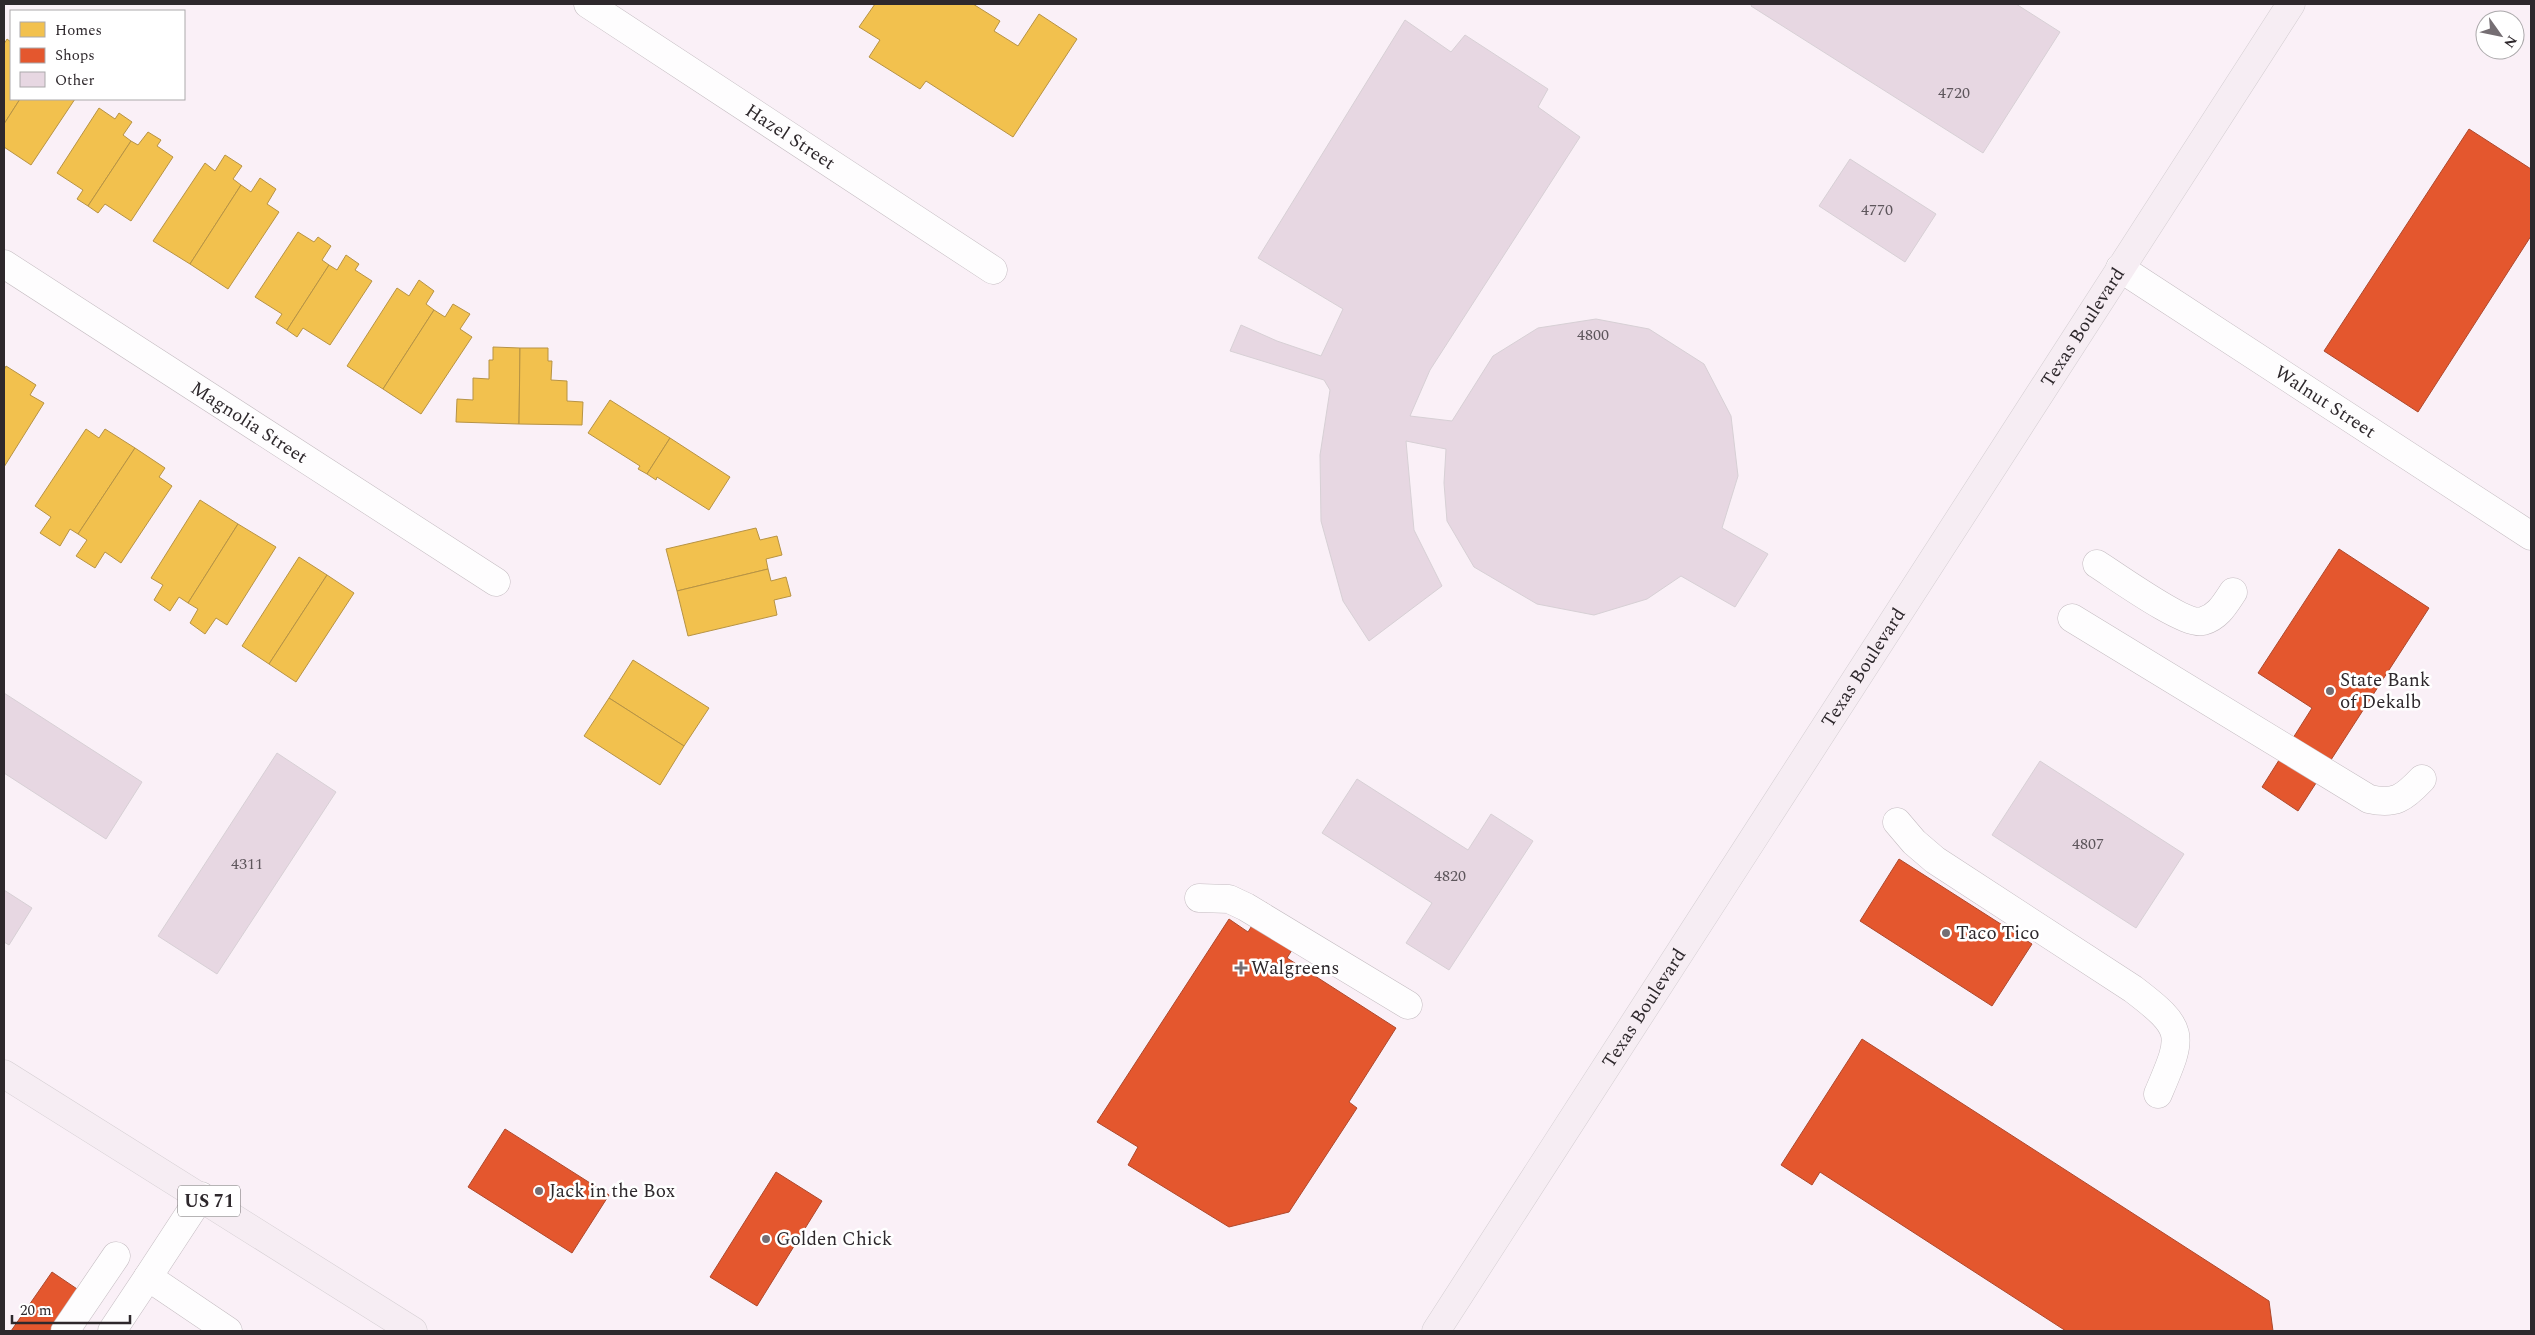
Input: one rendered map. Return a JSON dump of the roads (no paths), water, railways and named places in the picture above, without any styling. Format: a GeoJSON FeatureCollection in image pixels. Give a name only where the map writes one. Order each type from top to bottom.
{"type":"FeatureCollection","features":[{"type":"Feature","properties":{"kind":"main road","name":"Texas Boulevard"},"geometry":{"type":"LineString","coordinates":[[1436,1331],[1591,1093],[2290,4]]}},
{"type":"Feature","properties":{"kind":"main road","name":"US 71"},"geometry":{"type":"LineString","coordinates":[[6,1080],[201,1196],[413,1331]]}},
{"type":"Feature","properties":{"kind":"street","name":"Hazel Street"},"geometry":{"type":"LineString","coordinates":[[588,4],[993,270]]}},
{"type":"Feature","properties":{"kind":"street","name":"Magnolia Street"},"geometry":{"type":"LineString","coordinates":[[4,264],[496,582]]}},
{"type":"Feature","properties":{"kind":"street","name":"Walnut Street"},"geometry":{"type":"LineString","coordinates":[[2120,268],[2531,536]]}},
{"type":"Feature","properties":{"kind":"street"},"geometry":{"type":"LineString","coordinates":[[2097,564],[2179,616],[2195,622],[2202,621],[2216,614],[2233,592]]}},
{"type":"Feature","properties":{"kind":"street"},"geometry":{"type":"LineString","coordinates":[[2072,618],[2369,798],[2385,802],[2397,799],[2409,792],[2422,779]]}},
{"type":"Feature","properties":{"kind":"street"},"geometry":{"type":"LineString","coordinates":[[1897,822],[1914,842],[1935,860],[2133,990],[2163,1013],[2173,1027],[2177,1041],[2174,1057],[2158,1094]]}},
{"type":"Feature","properties":{"kind":"street"},"geometry":{"type":"LineString","coordinates":[[1199,898],[1229,899],[1246,907],[1408,1005]]}},
{"type":"Feature","properties":{"kind":"street"},"geometry":{"type":"LineString","coordinates":[[112,1331],[201,1196]]}},
{"type":"Feature","properties":{"kind":"street"},"geometry":{"type":"LineString","coordinates":[[65,1331],[116,1256]]}},
{"type":"Feature","properties":{"kind":"street"},"geometry":{"type":"LineString","coordinates":[[148,1277],[228,1331]]}},
{"type":"Feature","properties":{"kind":"place","name":"State Bank of Dekalb"},"geometry":{"type":"Point","coordinates":[2330,691]}},
{"type":"Feature","properties":{"kind":"place","name":"Taco Tico"},"geometry":{"type":"Point","coordinates":[1946,933]}},
{"type":"Feature","properties":{"kind":"place","name":"Walgreens"},"geometry":{"type":"Point","coordinates":[1241,968]}},
{"type":"Feature","properties":{"kind":"place","name":"Jack in the Box"},"geometry":{"type":"Point","coordinates":[539,1191]}},
{"type":"Feature","properties":{"kind":"place","name":"Golden Chick"},"geometry":{"type":"Point","coordinates":[766,1239]}}]}
